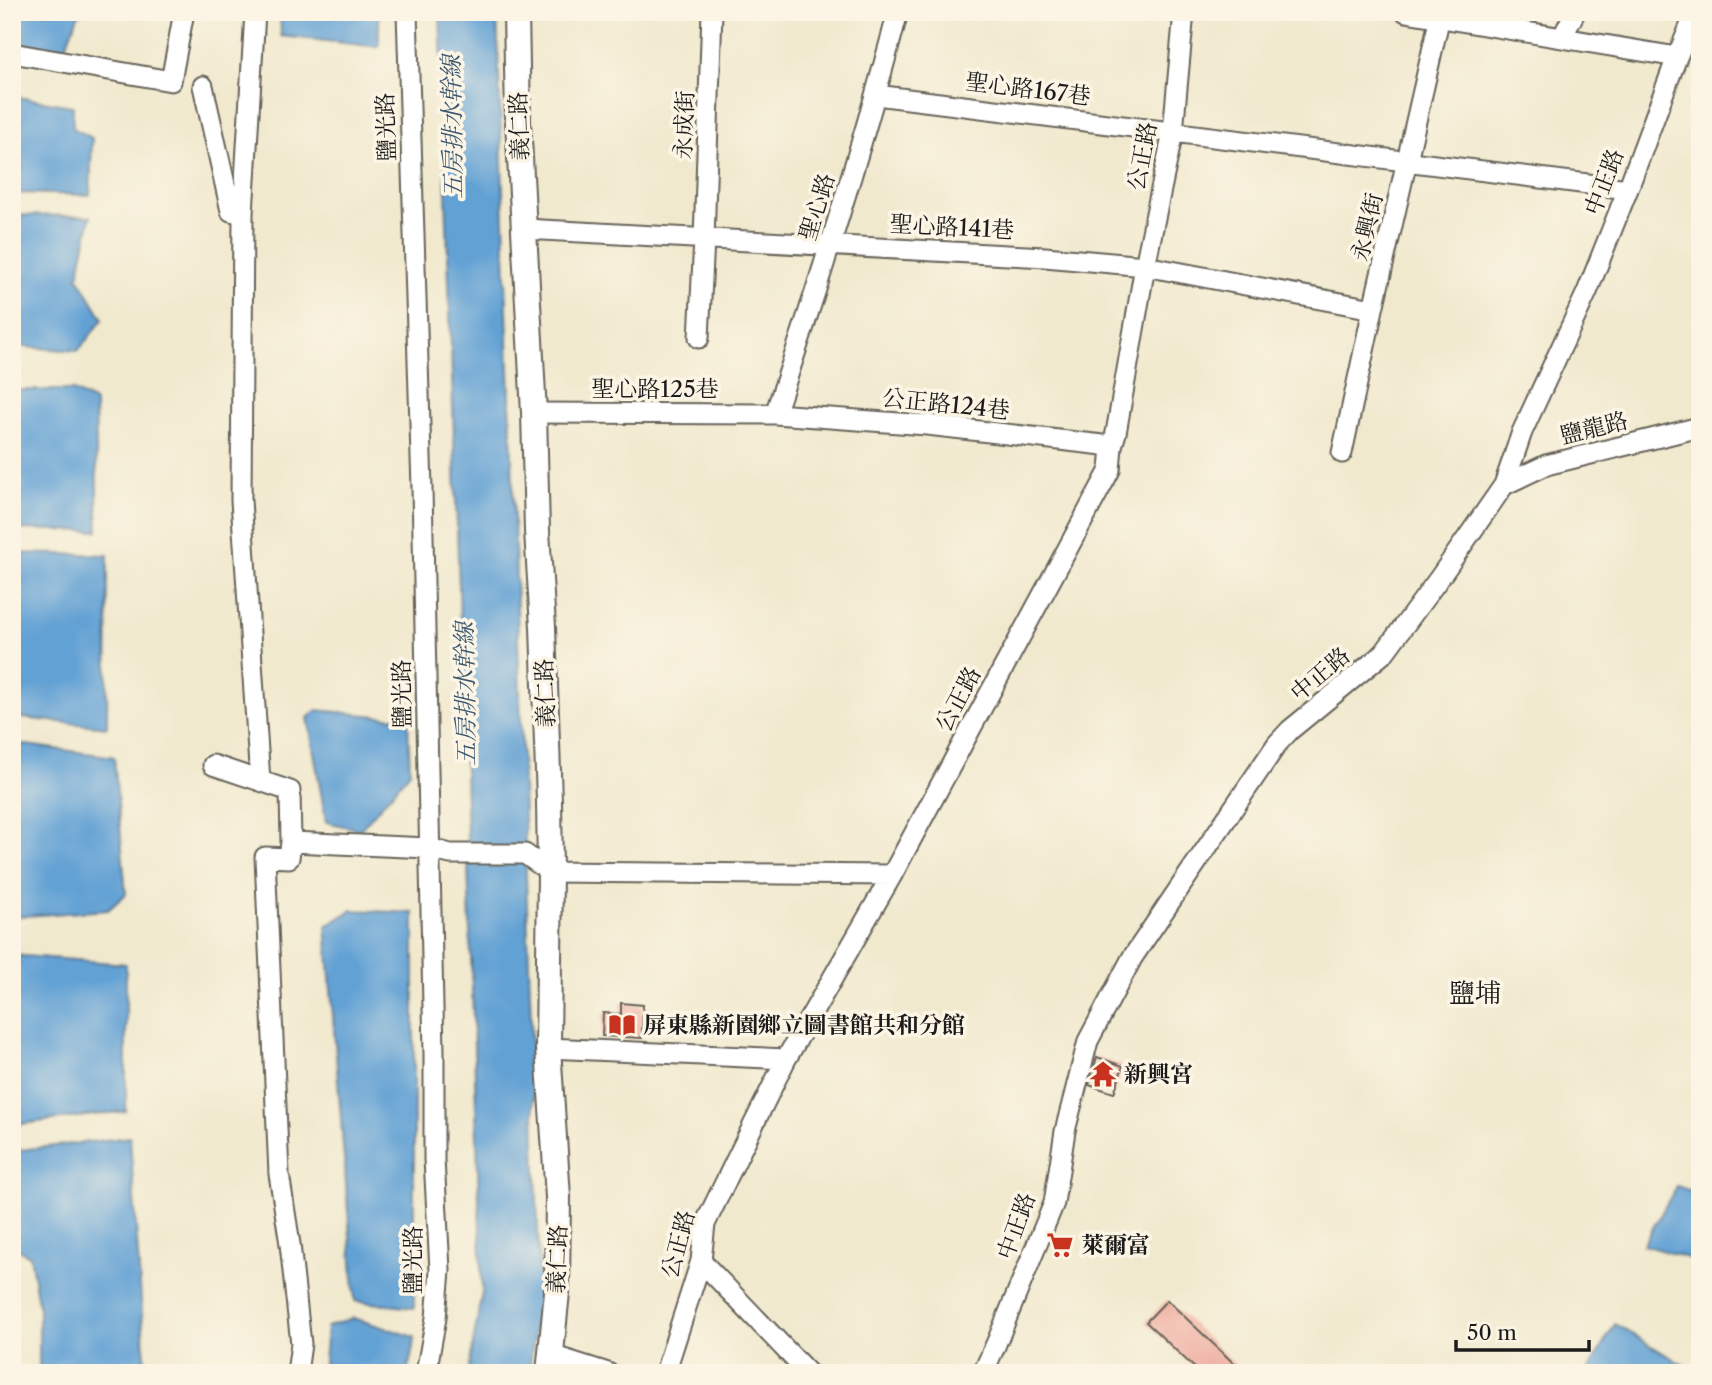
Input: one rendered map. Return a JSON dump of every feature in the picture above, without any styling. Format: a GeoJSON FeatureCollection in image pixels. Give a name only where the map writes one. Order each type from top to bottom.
{"type":"FeatureCollection","features":[{"type":"Feature","properties":{"kind":"street"},"geometry":{"type":"LineString","coordinates":[[12,53],[171,81],[184,12]]}},
{"type":"Feature","properties":{"kind":"street"},"geometry":{"type":"LineString","coordinates":[[255,12],[243,214],[241,500],[260,781]]}},
{"type":"Feature","properties":{"kind":"street","name":"鹽光路"},"geometry":{"type":"LineString","coordinates":[[407,12],[422,474],[434,1159],[440,1270],[436,1318],[426,1373]]}},
{"type":"Feature","properties":{"kind":"street","name":"義仁路"},"geometry":{"type":"LineString","coordinates":[[516,12],[517,121],[534,413],[550,872],[548,1048],[558,1197],[556,1292],[550,1364]]}},
{"type":"Feature","properties":{"kind":"street","name":"永成街"},"geometry":{"type":"LineString","coordinates":[[699,338],[712,12]]}},
{"type":"Feature","properties":{"kind":"street","name":"聖心路"},"geometry":{"type":"LineString","coordinates":[[775,414],[831,245],[898,12]]}},
{"type":"Feature","properties":{"kind":"street","name":"公正路"},"geometry":{"type":"LineString","coordinates":[[664,1373],[701,1261],[705,1224],[786,1059],[892,875],[1110,470],[1145,266],[1174,132],[1184,12]]}},
{"type":"Feature","properties":{"kind":"street"},"geometry":{"type":"LineString","coordinates":[[1406,12],[1677,57]]}},
{"type":"Feature","properties":{"kind":"street"},"geometry":{"type":"LineString","coordinates":[[1562,38],[1575,12]]}},
{"type":"Feature","properties":{"kind":"street","name":"中正路"},"geometry":{"type":"LineString","coordinates":[[983,1373],[1054,1203],[1065,1131],[1087,1041],[1132,958],[1277,744],[1290,730],[1384,653],[1504,485],[1522,432],[1587,292],[1696,12]]}},
{"type":"Feature","properties":{"kind":"street","name":"永興街"},"geometry":{"type":"LineString","coordinates":[[1342,453],[1440,16]]}},
{"type":"Feature","properties":{"kind":"street"},"geometry":{"type":"LineString","coordinates":[[203,86],[230,211],[243,214]]}},
{"type":"Feature","properties":{"kind":"street","name":"聖心路167巷"},"geometry":{"type":"LineString","coordinates":[[876,95],[1628,189]]}},
{"type":"Feature","properties":{"kind":"street","name":"聖心路141巷"},"geometry":{"type":"LineString","coordinates":[[524,229],[1045,257],[1145,266],[1373,309]]}},
{"type":"Feature","properties":{"kind":"street","name":"聖心路125巷"},"geometry":{"type":"LineString","coordinates":[[534,413],[775,414]]}},
{"type":"Feature","properties":{"kind":"street","name":"公正路124巷"},"geometry":{"type":"LineString","coordinates":[[775,414],[927,425],[1112,446]]}},
{"type":"Feature","properties":{"kind":"street","name":"鹽龍路"},"geometry":{"type":"LineString","coordinates":[[1504,485],[1546,465],[1700,427]]}},
{"type":"Feature","properties":{"kind":"street"},"geometry":{"type":"LineString","coordinates":[[213,765],[290,791],[289,858],[265,857],[279,1174],[290,1244],[300,1344],[297,1373]]}},
{"type":"Feature","properties":{"kind":"street"},"geometry":{"type":"LineString","coordinates":[[291,842],[429,848],[450,853],[525,854],[550,872],[892,875]]}},
{"type":"Feature","properties":{"kind":"street"},"geometry":{"type":"LineString","coordinates":[[548,1048],[786,1059]]}},
{"type":"Feature","properties":{"kind":"street"},"geometry":{"type":"LineString","coordinates":[[701,1261],[808,1373]]}},
{"type":"Feature","properties":{"kind":"street"},"geometry":{"type":"LineString","coordinates":[[550,1364],[608,1373]]}},
{"type":"Feature","properties":{"kind":"water"},"geometry":{"type":"Polygon","coordinates":[[[12,12],[83,12],[78,16],[60,61],[12,56],[12,12]]]}},
{"type":"Feature","properties":{"kind":"water"},"geometry":{"type":"Polygon","coordinates":[[[280,12],[379,12],[379,47],[281,36],[280,12]]]}},
{"type":"Feature","properties":{"kind":"water","name":"五房排水幹線"},"geometry":{"type":"Polygon","coordinates":[[[440,12],[497,12],[540,1290],[529,1373],[468,1373],[482,1292],[440,12]]]}},
{"type":"Feature","properties":{"kind":"water"},"geometry":{"type":"Polygon","coordinates":[[[12,96],[73,106],[73,128],[92,138],[90,195],[12,193],[12,96]]]}},
{"type":"Feature","properties":{"kind":"water"},"geometry":{"type":"Polygon","coordinates":[[[12,215],[91,216],[78,277],[103,319],[78,351],[12,346],[12,215]]]}},
{"type":"Feature","properties":{"kind":"water"},"geometry":{"type":"Polygon","coordinates":[[[12,390],[72,390],[95,402],[98,531],[12,529],[12,390]]]}},
{"type":"Feature","properties":{"kind":"water"},"geometry":{"type":"Polygon","coordinates":[[[12,553],[108,555],[107,727],[12,717],[12,553]]]}},
{"type":"Feature","properties":{"kind":"water"},"geometry":{"type":"Polygon","coordinates":[[[317,710],[408,719],[410,772],[360,830],[326,822],[308,718],[317,710]]]}},
{"type":"Feature","properties":{"kind":"water"},"geometry":{"type":"Polygon","coordinates":[[[12,743],[114,757],[126,894],[108,910],[12,917],[12,743]]]}},
{"type":"Feature","properties":{"kind":"water"},"geometry":{"type":"Polygon","coordinates":[[[352,910],[414,913],[414,1308],[355,1301],[326,926],[352,910]]]}},
{"type":"Feature","properties":{"kind":"water"},"geometry":{"type":"Polygon","coordinates":[[[12,955],[126,964],[126,1111],[12,1125],[12,955]]]}},
{"type":"Feature","properties":{"kind":"water"},"geometry":{"type":"Polygon","coordinates":[[[130,1137],[146,1373],[39,1373],[39,1309],[30,1256],[12,1247],[12,1151],[130,1137]]]}},
{"type":"Feature","properties":{"kind":"water"},"geometry":{"type":"Polygon","coordinates":[[[1677,1186],[1700,1194],[1700,1262],[1643,1245],[1677,1186]]]}},
{"type":"Feature","properties":{"kind":"water"},"geometry":{"type":"Polygon","coordinates":[[[353,1318],[415,1337],[408,1373],[323,1373],[327,1327],[353,1318]]]}},
{"type":"Feature","properties":{"kind":"water"},"geometry":{"type":"Polygon","coordinates":[[[1615,1324],[1687,1367],[1700,1369],[1700,1373],[1597,1373],[1589,1369],[1615,1324]]]}},
{"type":"Feature","properties":{"kind":"building","name":"屏東縣新園鄉立圖書館共和分館"},"geometry":{"type":"Polygon","coordinates":[[[621,1003],[643,1005],[642,1038],[602,1036],[603,1013],[621,1014],[621,1003]]]}},
{"type":"Feature","properties":{"kind":"building","name":"新興宮"},"geometry":{"type":"Polygon","coordinates":[[[1097,1057],[1123,1066],[1114,1093],[1089,1085],[1097,1057]]]}},
{"type":"Feature","properties":{"kind":"building"},"geometry":{"type":"Polygon","coordinates":[[[1167,1300],[1244,1373],[1200,1373],[1146,1322],[1167,1300]]]}},
{"type":"Feature","properties":{"kind":"place","name":"屏東縣新園鄉立圖書館共和分館"},"geometry":{"type":"Point","coordinates":[622,1025]}},
{"type":"Feature","properties":{"kind":"place","name":"新興宮"},"geometry":{"type":"Point","coordinates":[1103,1074]}},
{"type":"Feature","properties":{"kind":"place","name":"萊爾富"},"geometry":{"type":"Point","coordinates":[1060,1245]}},
{"type":"Feature","properties":{"kind":"district","name":"鹽埔"},"geometry":{"type":"Point","coordinates":[1475,993]}}]}
